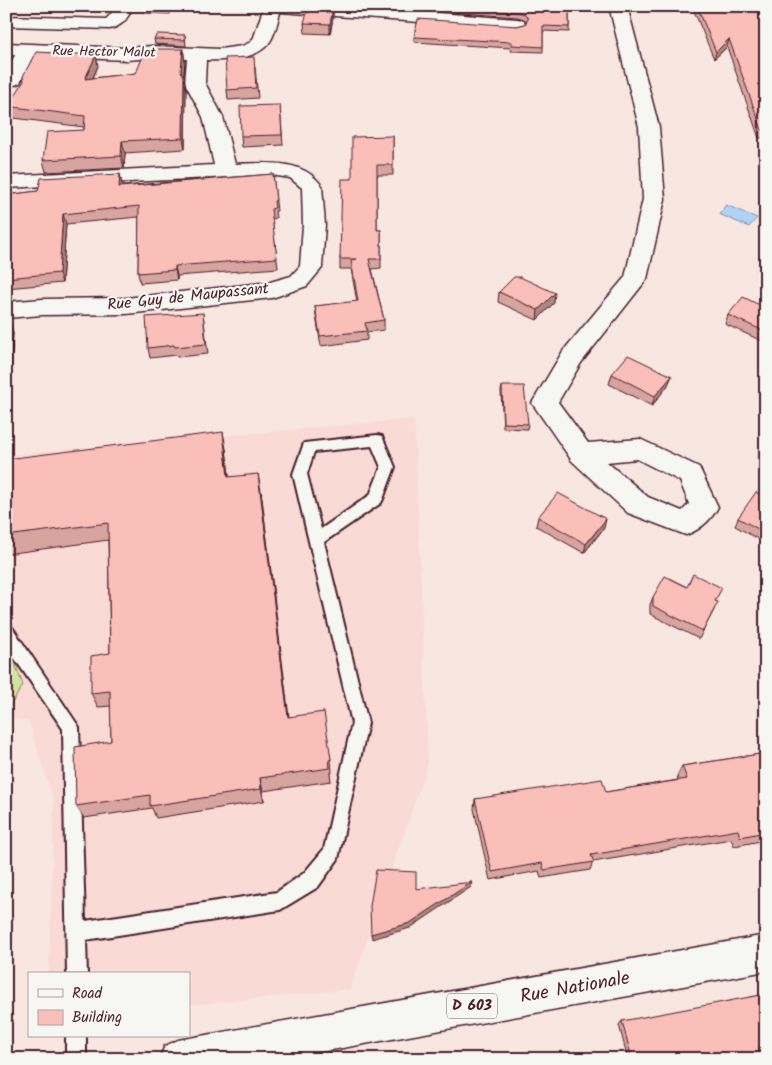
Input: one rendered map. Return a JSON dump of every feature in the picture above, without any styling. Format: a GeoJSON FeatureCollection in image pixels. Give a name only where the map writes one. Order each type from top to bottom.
{"type":"FeatureCollection","features":[{"type":"Feature","properties":{"kind":"street"},"geometry":{"type":"LineString","coordinates":[[6,21],[110,24],[120,17],[124,6]]}},
{"type":"Feature","properties":{"kind":"street"},"geometry":{"type":"LineString","coordinates":[[581,454],[546,403],[572,357],[636,279],[654,199],[649,127],[618,6]]}},
{"type":"Feature","properties":{"kind":"street","name":"Rue Hector Malot"},"geometry":{"type":"LineString","coordinates":[[6,49],[127,54],[152,52],[228,54],[246,51],[257,46],[263,38],[273,7],[517,24]]}},
{"type":"Feature","properties":{"kind":"street"},"geometry":{"type":"LineString","coordinates":[[10,87],[26,50]]}},
{"type":"Feature","properties":{"kind":"street"},"geometry":{"type":"LineString","coordinates":[[197,54],[195,83],[213,116],[226,171]]}},
{"type":"Feature","properties":{"kind":"street","name":"Rue Guy de Maupassant"},"geometry":{"type":"LineString","coordinates":[[6,182],[271,169],[296,173],[312,186],[314,225],[311,268],[299,281],[272,290],[126,306],[42,307],[6,310]]}},
{"type":"Feature","properties":{"kind":"street","name":"Rue Nationale"},"geometry":{"type":"LineString","coordinates":[[178,1059],[766,954]]}},
{"type":"Feature","properties":{"kind":"lane"},"geometry":{"type":"LineString","coordinates":[[76,932],[280,901],[311,880],[332,853],[360,723],[300,474],[308,447],[377,440],[388,467],[376,499],[316,540]]}},
{"type":"Feature","properties":{"kind":"lane"},"geometry":{"type":"LineString","coordinates":[[6,632],[71,727],[77,972]]}},
{"type":"Feature","properties":{"kind":"lane"},"geometry":{"type":"LineString","coordinates":[[76,1038],[76,1059]]}},
{"type":"Feature","properties":{"kind":"shaded area"},"geometry":{"type":"Polygon","coordinates":[[[414,419],[428,763],[350,989],[190,1005],[190,972],[49,972],[54,802],[29,722],[6,717],[6,455],[414,419]]]}},
{"type":"Feature","properties":{"kind":"green space"},"geometry":{"type":"Polygon","coordinates":[[[6,640],[23,685],[6,713],[6,640]]]}},
{"type":"Feature","properties":{"kind":"water"},"geometry":{"type":"Polygon","coordinates":[[[726,205],[757,218],[749,227],[719,214],[726,205]]]}},
{"type":"Feature","properties":{"kind":"building"},"geometry":{"type":"Polygon","coordinates":[[[309,6],[333,8],[330,24],[304,23],[309,6]]]}},
{"type":"Feature","properties":{"kind":"building"},"geometry":{"type":"Polygon","coordinates":[[[442,6],[569,6],[569,27],[543,26],[543,47],[512,45],[512,42],[414,37],[418,19],[517,26],[525,24],[528,19],[525,14],[518,12],[442,6]]]}},
{"type":"Feature","properties":{"kind":"building"},"geometry":{"type":"Polygon","coordinates":[[[697,6],[766,6],[766,130],[762,130],[729,39],[716,52],[697,6]]]}},
{"type":"Feature","properties":{"kind":"building"},"geometry":{"type":"Polygon","coordinates":[[[157,34],[185,35],[185,40],[154,39],[157,34]]]}},
{"type":"Feature","properties":{"kind":"building"},"geometry":{"type":"Polygon","coordinates":[[[146,49],[183,49],[181,71],[184,77],[183,138],[122,141],[121,156],[43,160],[47,132],[84,130],[85,116],[6,106],[6,103],[11,102],[24,81],[23,76],[36,52],[96,55],[85,79],[136,73],[146,49]]]}},
{"type":"Feature","properties":{"kind":"building"},"geometry":{"type":"Polygon","coordinates":[[[254,57],[256,88],[227,90],[225,58],[254,57]]]}},
{"type":"Feature","properties":{"kind":"building"},"geometry":{"type":"Polygon","coordinates":[[[280,105],[282,135],[241,136],[240,106],[280,105]]]}},
{"type":"Feature","properties":{"kind":"building"},"geometry":{"type":"Polygon","coordinates":[[[393,136],[393,165],[377,165],[377,230],[381,230],[381,259],[369,259],[384,320],[365,323],[367,331],[320,336],[315,306],[358,301],[351,260],[357,259],[340,259],[342,179],[352,179],[352,137],[393,136]]]}},
{"type":"Feature","properties":{"kind":"building"},"geometry":{"type":"Polygon","coordinates":[[[120,174],[119,187],[273,174],[276,200],[274,201],[275,208],[271,209],[277,258],[175,266],[175,270],[138,273],[139,206],[63,214],[59,273],[6,278],[6,195],[38,191],[41,178],[120,174]]]}},
{"type":"Feature","properties":{"kind":"building"},"geometry":{"type":"Polygon","coordinates":[[[514,277],[520,277],[555,293],[538,310],[499,292],[514,277]]]}},
{"type":"Feature","properties":{"kind":"building"},"geometry":{"type":"Polygon","coordinates":[[[743,297],[766,308],[766,332],[728,315],[743,297]]]}},
{"type":"Feature","properties":{"kind":"building"},"geometry":{"type":"Polygon","coordinates":[[[203,313],[206,344],[148,348],[146,317],[203,313]]]}},
{"type":"Feature","properties":{"kind":"building"},"geometry":{"type":"Polygon","coordinates":[[[10,323],[6,365],[6,324],[10,323]]]}},
{"type":"Feature","properties":{"kind":"building"},"geometry":{"type":"Polygon","coordinates":[[[628,355],[672,376],[655,396],[612,374],[628,355]]]}},
{"type":"Feature","properties":{"kind":"building"},"geometry":{"type":"Polygon","coordinates":[[[502,386],[524,386],[528,424],[503,423],[502,386]]]}},
{"type":"Feature","properties":{"kind":"building"},"geometry":{"type":"Polygon","coordinates":[[[223,432],[228,477],[258,474],[288,717],[324,712],[331,759],[329,760],[330,768],[260,778],[261,789],[150,806],[150,795],[76,806],[75,747],[111,741],[110,691],[91,693],[91,656],[110,653],[108,523],[6,536],[6,459],[223,432]]]}},
{"type":"Feature","properties":{"kind":"building"},"geometry":{"type":"Polygon","coordinates":[[[756,492],[764,497],[766,495],[766,526],[762,531],[738,518],[756,492]]]}},
{"type":"Feature","properties":{"kind":"building"},"geometry":{"type":"Polygon","coordinates":[[[558,493],[606,519],[586,544],[538,517],[558,493]]]}},
{"type":"Feature","properties":{"kind":"building"},"geometry":{"type":"Polygon","coordinates":[[[693,574],[722,588],[715,601],[718,602],[703,631],[653,606],[653,597],[665,576],[687,587],[693,574]]]}},
{"type":"Feature","properties":{"kind":"building"},"geometry":{"type":"Polygon","coordinates":[[[766,753],[766,832],[740,837],[738,830],[591,855],[594,862],[544,870],[542,863],[492,872],[475,799],[602,779],[606,792],[687,779],[682,766],[766,753]]]}},
{"type":"Feature","properties":{"kind":"building"},"geometry":{"type":"Polygon","coordinates":[[[376,870],[416,872],[416,889],[472,882],[410,923],[371,934],[370,906],[376,870]]]}},
{"type":"Feature","properties":{"kind":"building"},"geometry":{"type":"Polygon","coordinates":[[[766,994],[766,1059],[632,1059],[622,1021],[766,994]]]}}]}
